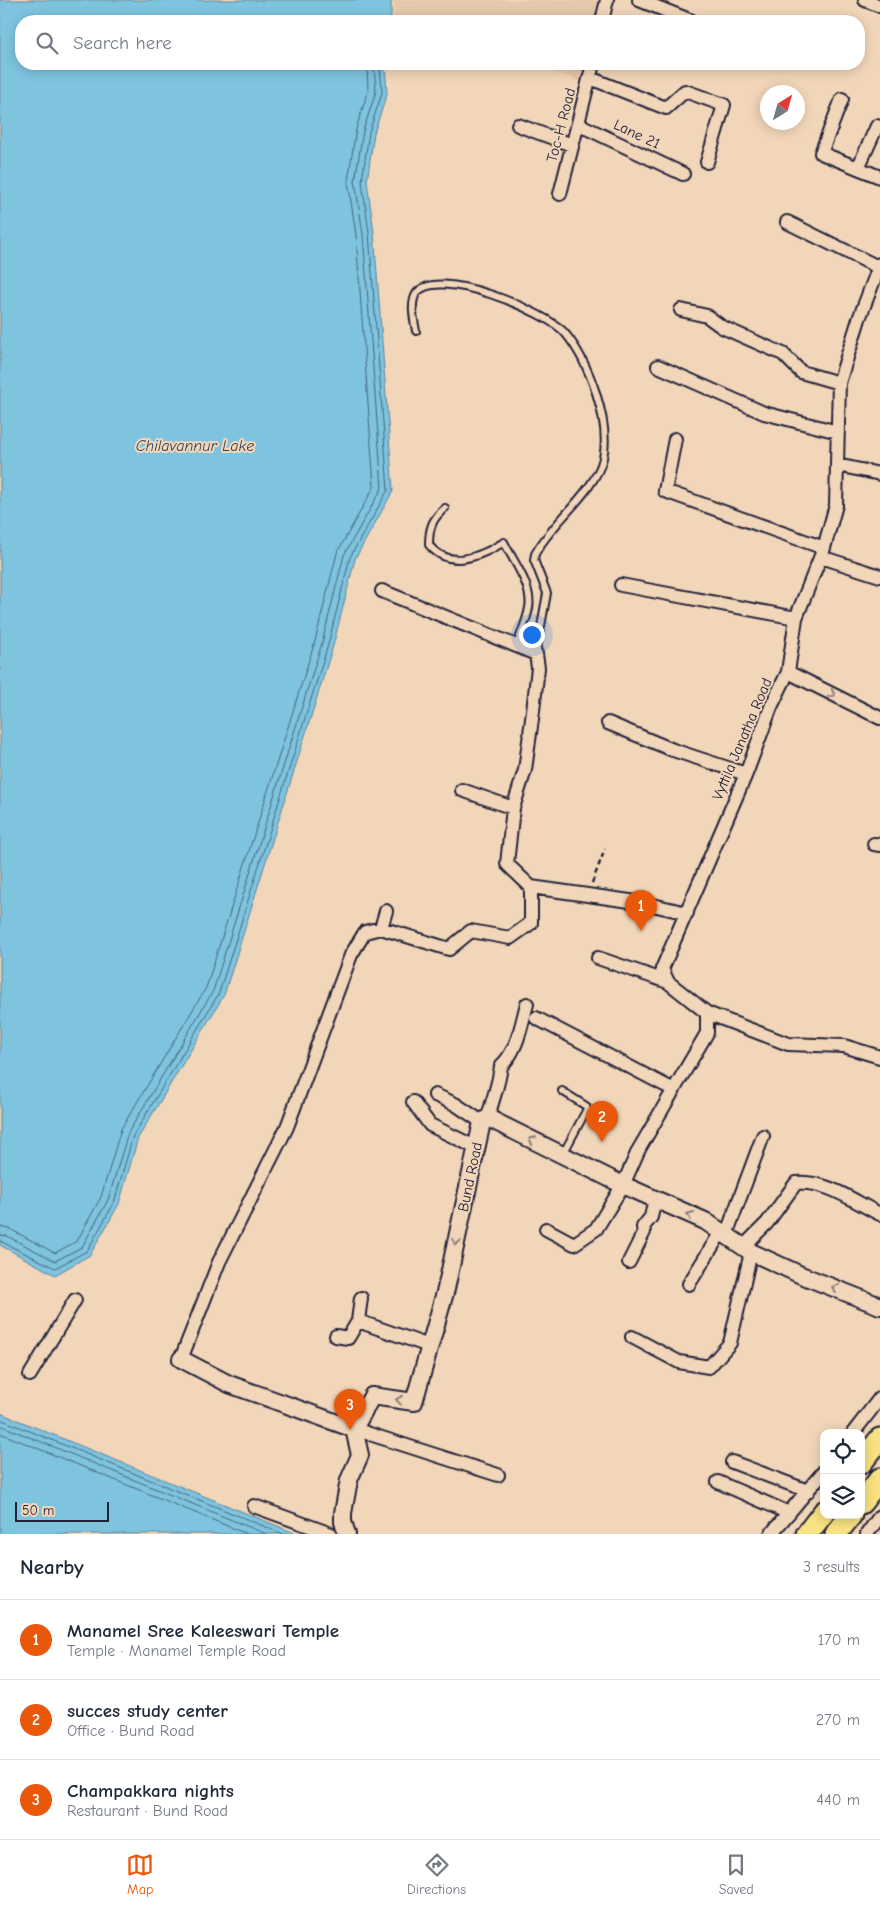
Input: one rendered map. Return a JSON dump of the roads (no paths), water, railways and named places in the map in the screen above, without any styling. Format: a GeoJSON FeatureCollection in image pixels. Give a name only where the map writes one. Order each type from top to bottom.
{"type":"FeatureCollection","features":[{"type":"Feature","properties":{"kind":"highway"},"geometry":{"type":"LineString","coordinates":[[865,1459],[880,1439]]}},
{"type":"Feature","properties":{"kind":"highway"},"geometry":{"type":"LineString","coordinates":[[865,1498],[880,1479]]}},
{"type":"Feature","properties":{"kind":"highway"},"geometry":{"type":"LineString","coordinates":[[806,1534],[820,1517]]}},
{"type":"Feature","properties":{"kind":"highway"},"geometry":{"type":"LineString","coordinates":[[836,1534],[848,1519]]}},
{"type":"Feature","properties":{"kind":"street"},"geometry":{"type":"LineString","coordinates":[[603,15],[607,0]]}},
{"type":"Feature","properties":{"kind":"street"},"geometry":{"type":"LineString","coordinates":[[639,0],[677,15]]}},
{"type":"Feature","properties":{"kind":"street"},"geometry":{"type":"LineString","coordinates":[[865,0],[880,6]]}},
{"type":"Feature","properties":{"kind":"street","name":"Toc-H Road"},"geometry":{"type":"LineString","coordinates":[[560,194],[592,70]]}},
{"type":"Feature","properties":{"kind":"street"},"geometry":{"type":"LineString","coordinates":[[590,78],[666,108],[685,91],[724,105],[707,162]]}},
{"type":"Feature","properties":{"kind":"street"},"geometry":{"type":"LineString","coordinates":[[842,99],[821,153],[880,177]]}},
{"type":"Feature","properties":{"kind":"street","name":"Lane 21"},"geometry":{"type":"LineString","coordinates":[[578,124],[683,174]]}},
{"type":"Feature","properties":{"kind":"street"},"geometry":{"type":"LineString","coordinates":[[518,125],[572,145]]}},
{"type":"Feature","properties":{"kind":"street"},"geometry":{"type":"LineString","coordinates":[[858,168],[877,126]]}},
{"type":"Feature","properties":{"kind":"street"},"geometry":{"type":"LineString","coordinates":[[787,222],[880,266]]}},
{"type":"Feature","properties":{"kind":"street","name":"Vyttila Janatha Road"},"geometry":{"type":"LineString","coordinates":[[668,982],[662,969],[746,774],[771,707],[788,672],[796,618],[822,552],[836,505],[839,383],[859,319],[880,266]]}},
{"type":"Feature","properties":{"kind":"street"},"geometry":{"type":"LineString","coordinates":[[681,310],[707,316],[722,327],[784,354],[801,372],[839,383]]}},
{"type":"Feature","properties":{"kind":"street"},"geometry":{"type":"LineString","coordinates":[[658,366],[764,413],[838,432]]}},
{"type":"Feature","properties":{"kind":"street"},"geometry":{"type":"LineString","coordinates":[[675,439],[665,490],[880,576]]}},
{"type":"Feature","properties":{"kind":"street"},"geometry":{"type":"LineString","coordinates":[[837,465],[880,474]]}},
{"type":"Feature","properties":{"kind":"street"},"geometry":{"type":"LineString","coordinates":[[621,585],[796,618]]}},
{"type":"Feature","properties":{"kind":"street"},"geometry":{"type":"LineString","coordinates":[[382,592],[536,654],[538,668],[525,770],[513,808],[507,864],[530,887],[644,903],[687,913]]}},
{"type":"Feature","properties":{"kind":"street"},"geometry":{"type":"LineString","coordinates":[[788,672],[880,718]]}},
{"type":"Feature","properties":{"kind":"street"},"geometry":{"type":"LineString","coordinates":[[608,724],[673,750],[746,774]]}},
{"type":"Feature","properties":{"kind":"street"},"geometry":{"type":"LineString","coordinates":[[462,790],[513,808]]}},
{"type":"Feature","properties":{"kind":"street"},"geometry":{"type":"LineString","coordinates":[[498,1475],[354,1429],[229,1384],[181,1359],[219,1262],[287,1127],[351,955],[365,932],[381,928],[449,949],[471,931],[510,938],[531,923],[530,887]]}},
{"type":"Feature","properties":{"kind":"street"},"geometry":{"type":"LineString","coordinates":[[381,928],[386,912]]}},
{"type":"Feature","properties":{"kind":"street"},"geometry":{"type":"LineString","coordinates":[[598,958],[668,982],[707,1013],[788,1044],[844,1046],[880,1057]]}},
{"type":"Feature","properties":{"kind":"street"},"geometry":{"type":"LineString","coordinates":[[485,1120],[492,1099],[500,1084],[501,1066],[508,1060],[520,1034],[527,1004]]}},
{"type":"Feature","properties":{"kind":"street"},"geometry":{"type":"LineString","coordinates":[[546,1229],[574,1244],[596,1229],[623,1184],[639,1150],[708,1034],[707,1013]]}},
{"type":"Feature","properties":{"kind":"street"},"geometry":{"type":"LineString","coordinates":[[536,1018],[674,1090]]}},
{"type":"Feature","properties":{"kind":"street"},"geometry":{"type":"LineString","coordinates":[[435,1095],[705,1222],[747,1250],[801,1275],[880,1306]]}},
{"type":"Feature","properties":{"kind":"street"},"geometry":{"type":"LineString","coordinates":[[413,1102],[430,1125],[477,1148]]}},
{"type":"Feature","properties":{"kind":"street","name":"Bund Road"},"geometry":{"type":"LineString","coordinates":[[354,1429],[372,1396],[414,1402],[446,1289],[485,1120]]}},
{"type":"Feature","properties":{"kind":"street"},"geometry":{"type":"LineString","coordinates":[[689,1284],[723,1234],[763,1136]]}},
{"type":"Feature","properties":{"kind":"street"},"geometry":{"type":"LineString","coordinates":[[632,1337],[679,1362],[709,1367],[730,1343],[747,1250],[796,1183],[807,1182],[829,1190],[880,1214]]}},
{"type":"Feature","properties":{"kind":"street"},"geometry":{"type":"LineString","coordinates":[[629,1262],[644,1232],[643,1227],[651,1217],[655,1199]]}},
{"type":"Feature","properties":{"kind":"street"},"geometry":{"type":"LineString","coordinates":[[336,1336],[348,1338],[358,1322],[360,1298]]}},
{"type":"Feature","properties":{"kind":"street"},"geometry":{"type":"LineString","coordinates":[[30,1375],[74,1300]]}},
{"type":"Feature","properties":{"kind":"street"},"geometry":{"type":"LineString","coordinates":[[358,1322],[429,1346]]}},
{"type":"Feature","properties":{"kind":"street"},"geometry":{"type":"LineString","coordinates":[[856,1429],[880,1398]]}},
{"type":"Feature","properties":{"kind":"street"},"geometry":{"type":"LineString","coordinates":[[347,1534],[343,1522],[349,1480],[360,1455],[354,1429]]}},
{"type":"Feature","properties":{"kind":"street"},"geometry":{"type":"LineString","coordinates":[[732,1462],[808,1491]]}},
{"type":"Feature","properties":{"kind":"street"},"geometry":{"type":"LineString","coordinates":[[771,1534],[821,1474]]}},
{"type":"Feature","properties":{"kind":"street"},"geometry":{"type":"LineString","coordinates":[[718,1482],[789,1513]]}},
{"type":"Feature","properties":{"kind":"street"},"geometry":{"type":"LineString","coordinates":[[254,1506],[331,1534]]}},
{"type":"Feature","properties":{"kind":"street"},"geometry":{"type":"LineString","coordinates":[[867,1534],[880,1516]]}},
{"type":"Feature","properties":{"kind":"lane"},"geometry":{"type":"LineString","coordinates":[[416,331],[413,308],[416,294],[424,287],[451,283],[499,297],[535,312],[565,333],[582,361],[599,401],[603,436],[603,459],[588,488],[570,507],[535,554],[534,560],[547,593],[536,654]]}},
{"type":"Feature","properties":{"kind":"lane"},"geometry":{"type":"LineString","coordinates":[[445,508],[435,517],[429,530],[429,545],[437,554],[452,560],[493,549],[504,542],[524,581],[530,600],[517,645]]}},
{"type":"Feature","properties":{"kind":"lane"},"geometry":{"type":"LineString","coordinates":[[562,1090],[586,1106],[587,1109],[562,1155]]}},
{"type":"Feature","properties":{"kind":"water","name":"Chilavannur Lake"},"geometry":{"type":"Polygon","coordinates":[[[0,0],[391,0],[391,15],[15,15],[15,70],[385,70],[387,94],[374,133],[367,181],[374,233],[393,491],[355,559],[333,646],[224,995],[138,1138],[119,1204],[90,1255],[55,1275],[0,1245],[0,0]]]}},
{"type":"Feature","properties":{"kind":"water"},"geometry":{"type":"Polygon","coordinates":[[[0,1413],[297,1534],[0,1534],[0,1413]]]}},
{"type":"Feature","properties":{"kind":"place","name":"Manamel Sree Kaleeswari Temple"},"geometry":{"type":"Point","coordinates":[641,931]}},
{"type":"Feature","properties":{"kind":"place","name":"succes study center"},"geometry":{"type":"Point","coordinates":[602,1142]}},
{"type":"Feature","properties":{"kind":"place","name":"Champakkara nights"},"geometry":{"type":"Point","coordinates":[350,1430]}}]}
